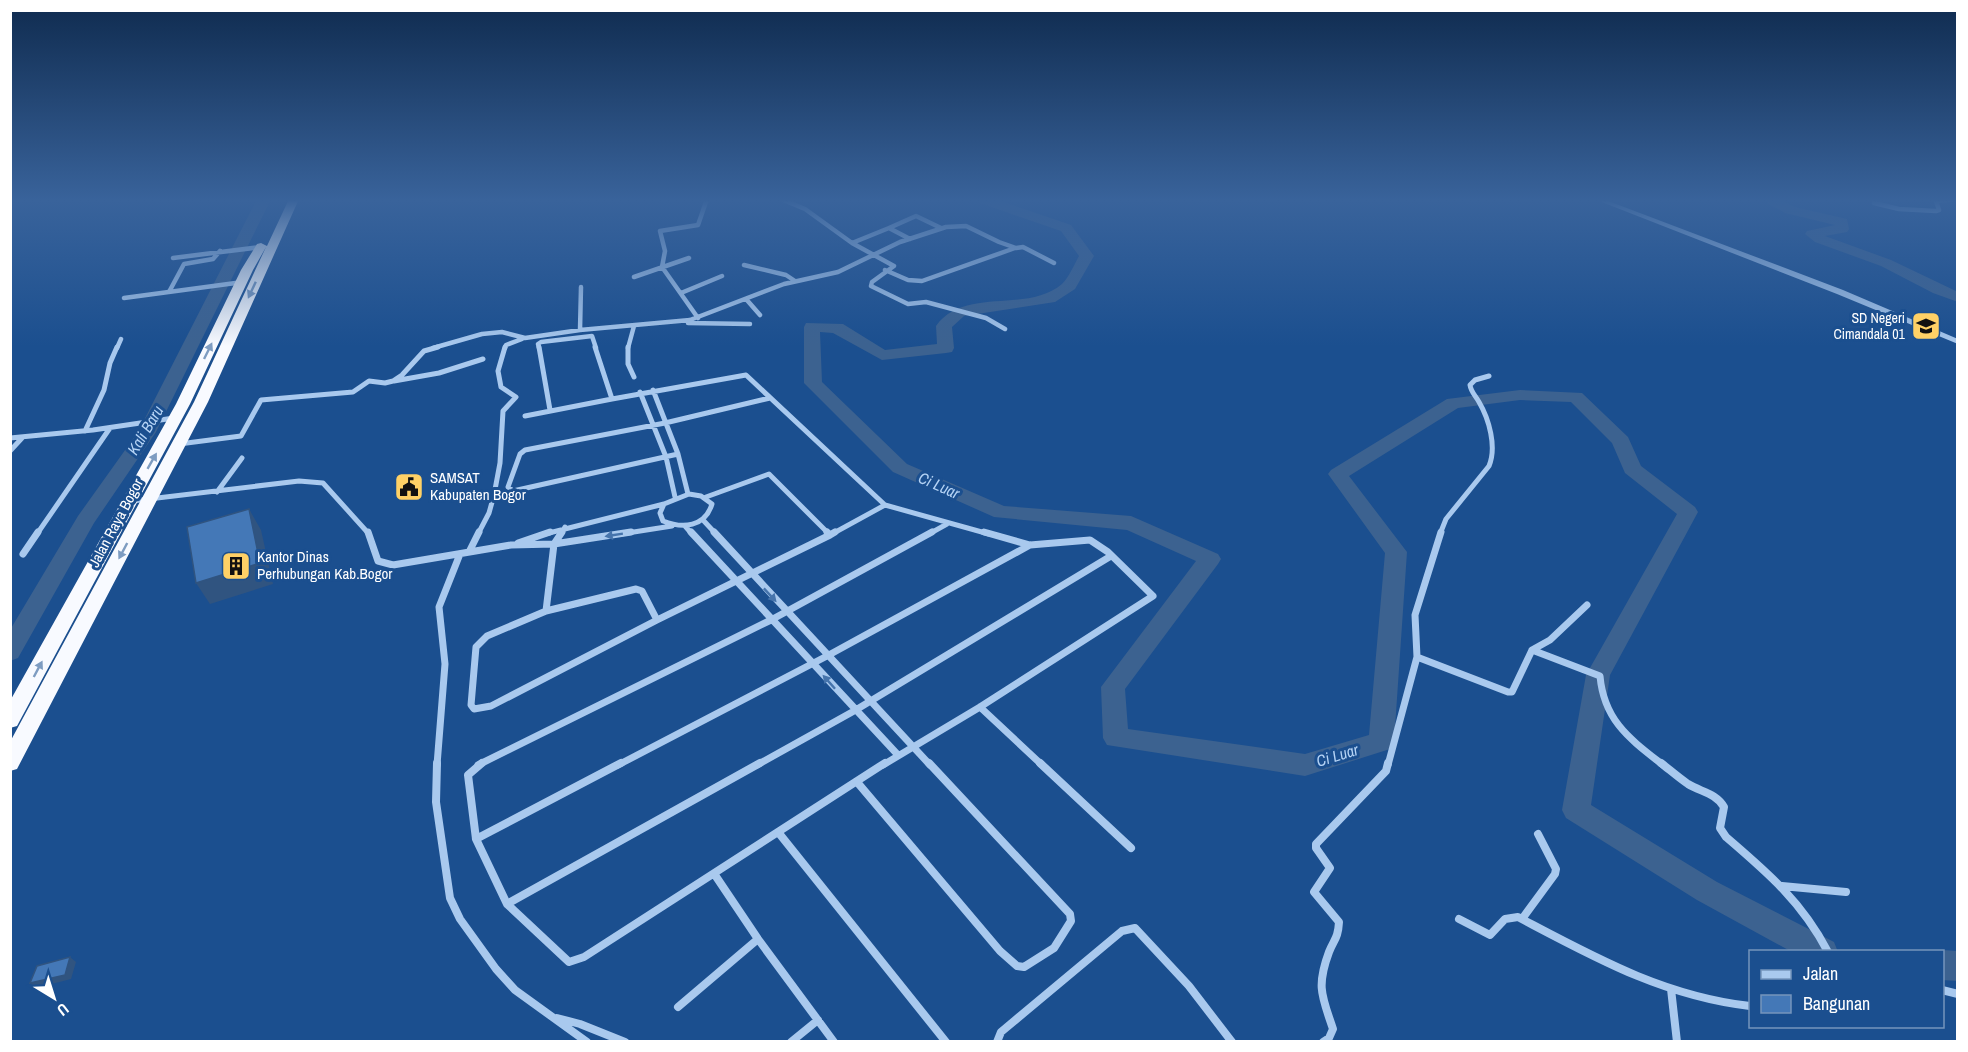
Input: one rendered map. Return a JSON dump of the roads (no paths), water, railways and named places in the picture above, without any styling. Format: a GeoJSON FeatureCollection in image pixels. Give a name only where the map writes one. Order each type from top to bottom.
{"type":"FeatureCollection","features":[{"type":"Feature","properties":{"kind":"highway","name":"Jalan Raya Bogor"},"geometry":{"type":"LineString","coordinates":[[10,720],[129,502],[255,248]]}},
{"type":"Feature","properties":{"kind":"highway","name":"Jalan Raya Bogor"},"geometry":{"type":"LineString","coordinates":[[10,764],[57,671],[201,402],[272,248]]}},
{"type":"Feature","properties":{"kind":"street"},"geometry":{"type":"LineString","coordinates":[[173,258],[245,248]]}},
{"type":"Feature","properties":{"kind":"street"},"geometry":{"type":"LineString","coordinates":[[664,248],[662,267],[698,318]]}},
{"type":"Feature","properties":{"kind":"street"},"geometry":{"type":"LineString","coordinates":[[861,248],[894,266],[885,270],[872,282],[871,286],[908,304],[926,302],[990,320],[1005,329]]}},
{"type":"Feature","properties":{"kind":"street"},"geometry":{"type":"LineString","coordinates":[[469,552],[489,513],[494,495],[500,462],[503,411],[516,397],[501,387],[498,371],[506,345],[525,339],[580,330],[678,322],[698,318],[795,281],[838,272],[887,248]]}},
{"type":"Feature","properties":{"kind":"street"},"geometry":{"type":"LineString","coordinates":[[885,270],[908,280],[922,281],[1016,248]]}},
{"type":"Feature","properties":{"kind":"street"},"geometry":{"type":"LineString","coordinates":[[1025,248],[1054,263]]}},
{"type":"Feature","properties":{"kind":"street"},"geometry":{"type":"LineString","coordinates":[[1725,248],[1840,292],[1958,342]]}},
{"type":"Feature","properties":{"kind":"street"},"geometry":{"type":"LineString","coordinates":[[169,292],[184,264],[213,259],[220,251]]}},
{"type":"Feature","properties":{"kind":"street"},"geometry":{"type":"LineString","coordinates":[[634,277],[689,258]]}},
{"type":"Feature","properties":{"kind":"street"},"geometry":{"type":"LineString","coordinates":[[744,265],[786,275],[795,281]]}},
{"type":"Feature","properties":{"kind":"street"},"geometry":{"type":"LineString","coordinates":[[681,293],[722,276]]}},
{"type":"Feature","properties":{"kind":"street"},"geometry":{"type":"LineString","coordinates":[[124,298],[239,282]]}},
{"type":"Feature","properties":{"kind":"street"},"geometry":{"type":"LineString","coordinates":[[580,330],[581,287]]}},
{"type":"Feature","properties":{"kind":"street"},"geometry":{"type":"LineString","coordinates":[[746,299],[760,315]]}},
{"type":"Feature","properties":{"kind":"street"},"geometry":{"type":"LineString","coordinates":[[678,322],[750,324]]}},
{"type":"Feature","properties":{"kind":"street"},"geometry":{"type":"LineString","coordinates":[[634,326],[626,351],[629,368],[634,377]]}},
{"type":"Feature","properties":{"kind":"street"},"geometry":{"type":"LineString","coordinates":[[393,381],[415,362],[420,354],[434,347],[494,332],[525,339]]}},
{"type":"Feature","properties":{"kind":"street"},"geometry":{"type":"LineString","coordinates":[[550,410],[538,344],[541,342],[592,336],[612,399]]}},
{"type":"Feature","properties":{"kind":"street"},"geometry":{"type":"LineString","coordinates":[[85,431],[104,390],[110,363],[121,339]]}},
{"type":"Feature","properties":{"kind":"street"},"geometry":{"type":"LineString","coordinates":[[179,444],[241,436],[261,400],[353,392],[369,381],[385,383],[425,377],[455,370],[483,359]]}},
{"type":"Feature","properties":{"kind":"street"},"geometry":{"type":"LineString","coordinates":[[525,416],[653,390],[740,374],[746,375],[885,505],[947,524],[1030,545],[1086,539],[1094,542],[1152,593],[1152,598],[980,707],[898,755],[715,875],[574,962],[564,959],[507,904],[476,840],[468,775],[476,766],[771,620],[947,524]]}},
{"type":"Feature","properties":{"kind":"street"},"geometry":{"type":"LineString","coordinates":[[1323,1041],[1329,1038],[1333,1029],[1322,1001],[1321,975],[1340,930],[1336,915],[1314,892],[1330,868],[1316,848],[1316,844],[1386,771],[1417,657],[1415,615],[1433,552],[1446,519],[1489,466],[1493,453],[1493,441],[1480,403],[1471,391],[1472,382],[1489,376]]}},
{"type":"Feature","properties":{"kind":"street"},"geometry":{"type":"LineString","coordinates":[[653,390],[678,454],[688,494]]}},
{"type":"Feature","properties":{"kind":"street"},"geometry":{"type":"LineString","coordinates":[[640,393],[666,457],[675,497]]}},
{"type":"Feature","properties":{"kind":"street"},"geometry":{"type":"LineString","coordinates":[[678,454],[513,491],[508,488],[523,451],[665,423],[770,398]]}},
{"type":"Feature","properties":{"kind":"street"},"geometry":{"type":"LineString","coordinates":[[10,438],[110,428],[170,418]]}},
{"type":"Feature","properties":{"kind":"street"},"geometry":{"type":"LineString","coordinates":[[23,554],[110,428]]}},
{"type":"Feature","properties":{"kind":"street"},"geometry":{"type":"LineString","coordinates":[[10,451],[23,437]]}},
{"type":"Feature","properties":{"kind":"street"},"geometry":{"type":"LineString","coordinates":[[217,492],[242,458]]}},
{"type":"Feature","properties":{"kind":"street"},"geometry":{"type":"LineString","coordinates":[[511,545],[565,527],[664,504],[675,497],[688,494],[706,497],[769,474],[830,535]]}},
{"type":"Feature","properties":{"kind":"street"},"geometry":{"type":"LineString","coordinates":[[129,502],[299,482],[323,483],[368,532],[375,557],[381,563],[393,565],[511,545],[554,544],[685,526],[703,520],[711,512],[712,504],[706,497]]}},
{"type":"Feature","properties":{"kind":"street"},"geometry":{"type":"LineString","coordinates":[[664,504],[660,513],[663,520],[672,526]]}},
{"type":"Feature","properties":{"kind":"street"},"geometry":{"type":"LineString","coordinates":[[657,620],[642,591],[636,589],[546,611],[487,636],[477,644],[471,705],[474,709],[491,706],[885,505]]}},
{"type":"Feature","properties":{"kind":"street"},"geometry":{"type":"LineString","coordinates":[[703,520],[827,656],[1070,914],[1071,921],[1051,952],[1024,967],[1017,966],[1000,951],[857,782]]}},
{"type":"Feature","properties":{"kind":"street"},"geometry":{"type":"LineString","coordinates":[[685,526],[738,581],[854,711],[898,755]]}},
{"type":"Feature","properties":{"kind":"street"},"geometry":{"type":"LineString","coordinates":[[546,611],[554,544],[565,527]]}},
{"type":"Feature","properties":{"kind":"street"},"geometry":{"type":"LineString","coordinates":[[476,840],[827,656],[1030,545]]}},
{"type":"Feature","properties":{"kind":"street"},"geometry":{"type":"LineString","coordinates":[[460,554],[440,607],[445,664],[439,720],[436,802],[450,898],[460,919],[496,969],[515,990],[587,1041]]}},
{"type":"Feature","properties":{"kind":"street"},"geometry":{"type":"LineString","coordinates":[[507,904],[854,711],[1111,556]]}},
{"type":"Feature","properties":{"kind":"street"},"geometry":{"type":"LineString","coordinates":[[1417,657],[1510,692],[1532,650],[1550,640],[1587,605]]}},
{"type":"Feature","properties":{"kind":"street"},"geometry":{"type":"LineString","coordinates":[[1532,650],[1599,676],[1600,690],[1614,723],[1639,747],[1690,785],[1719,799],[1724,807],[1719,828],[1726,837],[1782,886],[1818,933],[1827,950]]}},
{"type":"Feature","properties":{"kind":"street"},"geometry":{"type":"LineString","coordinates":[[980,707],[1131,848]]}},
{"type":"Feature","properties":{"kind":"street"},"geometry":{"type":"LineString","coordinates":[[778,832],[946,1041]]}},
{"type":"Feature","properties":{"kind":"street"},"geometry":{"type":"LineString","coordinates":[[1522,919],[1556,874],[1556,869],[1538,834]]}},
{"type":"Feature","properties":{"kind":"street"},"geometry":{"type":"LineString","coordinates":[[715,875],[758,939],[834,1041]]}},
{"type":"Feature","properties":{"kind":"street"},"geometry":{"type":"LineString","coordinates":[[1782,886],[1846,892]]}},
{"type":"Feature","properties":{"kind":"street"},"geometry":{"type":"LineString","coordinates":[[1459,919],[1488,935],[1507,917],[1514,916],[1590,956],[1671,989],[1708,1002],[1749,1006]]}},
{"type":"Feature","properties":{"kind":"street"},"geometry":{"type":"LineString","coordinates":[[998,1041],[1001,1032],[1122,931],[1135,928],[1189,986],[1232,1041]]}},
{"type":"Feature","properties":{"kind":"street"},"geometry":{"type":"LineString","coordinates":[[678,1007],[758,939]]}},
{"type":"Feature","properties":{"kind":"street"},"geometry":{"type":"LineString","coordinates":[[1671,989],[1677,1041]]}},
{"type":"Feature","properties":{"kind":"street"},"geometry":{"type":"LineString","coordinates":[[553,1017],[580,1024],[625,1041]]}},
{"type":"Feature","properties":{"kind":"street"},"geometry":{"type":"LineString","coordinates":[[791,1041],[818,1020]]}},
{"type":"Feature","properties":{"kind":"waterway","name":"Kali Baru"},"geometry":{"type":"LineString","coordinates":[[10,652],[85,521],[147,432],[239,248]]}},
{"type":"Feature","properties":{"kind":"waterway","name":"Ci Luar"},"geometry":{"type":"LineString","coordinates":[[1081,248],[1087,256],[1069,286],[1049,299],[959,312],[944,326],[946,348],[882,355],[837,328],[812,327],[813,383],[900,468],[1001,512],[1131,523],[1210,559],[1113,687],[1116,738],[1305,765],[1381,742],[1396,552],[1338,474],[1453,403],[1520,395],[1576,397],[1621,441],[1632,469],[1688,512],[1598,675],[1576,810],[1707,891],[1819,950]]}},
{"type":"Feature","properties":{"kind":"waterway"},"geometry":{"type":"LineString","coordinates":[[1841,248],[1886,263],[1958,297]]}},
{"type":"Feature","properties":{"kind":"waterway","name":"Ci Luar"},"geometry":{"type":"LineString","coordinates":[[1944,965],[1958,966]]}},
{"type":"Feature","properties":{"kind":"place","name":"SD Negeri Cimandala 01"},"geometry":{"type":"Point","coordinates":[1926,326]}},
{"type":"Feature","properties":{"kind":"place","name":"SAMSAT Kabupaten Bogor"},"geometry":{"type":"Point","coordinates":[409,487]}},
{"type":"Feature","properties":{"kind":"place","name":"Kantor Dinas Perhubungan Kab.Bogor"},"geometry":{"type":"Point","coordinates":[236,566]}}]}
